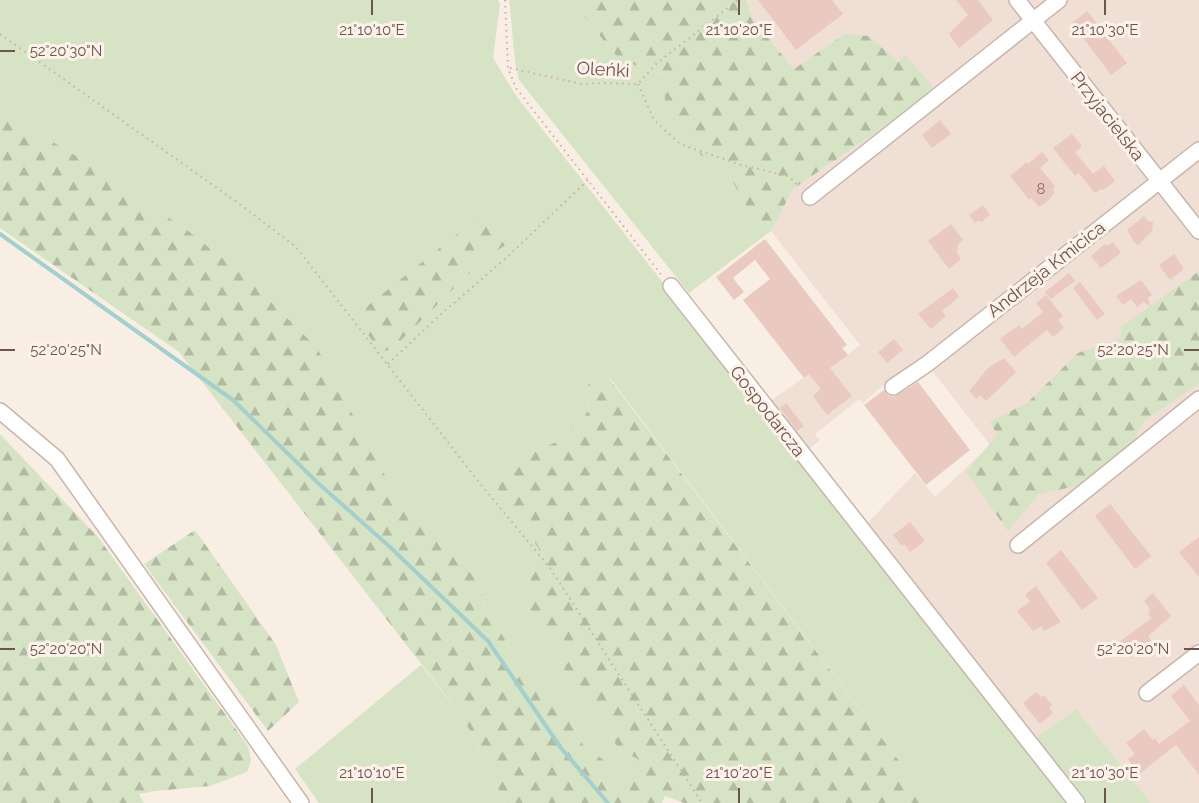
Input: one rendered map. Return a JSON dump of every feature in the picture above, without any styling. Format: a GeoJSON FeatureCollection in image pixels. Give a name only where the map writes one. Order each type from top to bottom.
{"type":"FeatureCollection","features":[{"type":"Feature","properties":{"kind":"street","name":"Przyjacielska"},"geometry":{"type":"LineString","coordinates":[[1017,0],[1199,231]]}},
{"type":"Feature","properties":{"kind":"street"},"geometry":{"type":"LineString","coordinates":[[810,196],[1059,0]]}},
{"type":"Feature","properties":{"kind":"street","name":"Andrzeja Kmicica"},"geometry":{"type":"LineString","coordinates":[[893,387],[927,364],[1199,150]]}},
{"type":"Feature","properties":{"kind":"street","name":"Gospodarcza"},"geometry":{"type":"LineString","coordinates":[[670,286],[1077,803]]}},
{"type":"Feature","properties":{"kind":"street"},"geometry":{"type":"LineString","coordinates":[[1018,545],[1199,399]]}},
{"type":"Feature","properties":{"kind":"street"},"geometry":{"type":"LineString","coordinates":[[0,411],[57,459],[302,803]]}},
{"type":"Feature","properties":{"kind":"street"},"geometry":{"type":"LineString","coordinates":[[1148,693],[1199,653]]}},
{"type":"Feature","properties":{"kind":"path"},"geometry":{"type":"LineString","coordinates":[[505,0],[508,68],[516,88],[670,286]]}},
{"type":"Feature","properties":{"kind":"path","name":"Oleńki"},"geometry":{"type":"LineString","coordinates":[[508,68],[582,84],[604,82],[638,84],[656,64],[738,0]]}},
{"type":"Feature","properties":{"kind":"path"},"geometry":{"type":"LineString","coordinates":[[0,34],[225,193],[296,247],[482,486],[550,568],[702,803]]}},
{"type":"Feature","properties":{"kind":"path"},"geometry":{"type":"LineString","coordinates":[[638,84],[654,120],[680,144],[741,165],[788,176],[810,196]]}},
{"type":"Feature","properties":{"kind":"path"},"geometry":{"type":"LineString","coordinates":[[388,364],[505,259],[588,180]]}},
{"type":"Feature","properties":{"kind":"shaded area"},"geometry":{"type":"Polygon","coordinates":[[[746,0],[1199,0],[1199,803],[1151,803],[1076,709],[1036,738],[865,526],[915,473],[935,497],[990,445],[927,364],[893,387],[888,381],[863,403],[859,399],[815,434],[820,440],[808,450],[769,402],[809,374],[815,380],[860,345],[771,231],[793,189],[935,91],[907,56],[898,62],[844,34],[794,69],[754,21],[746,0]]]}},
{"type":"Feature","properties":{"kind":"green space"},"geometry":{"type":"Polygon","coordinates":[[[0,0],[498,0],[500,4],[493,58],[517,97],[1072,803],[931,803],[610,378],[593,375],[585,392],[589,410],[566,438],[523,456],[494,484],[539,549],[522,601],[547,633],[566,673],[594,707],[619,750],[638,759],[644,773],[622,778],[609,776],[605,762],[583,745],[557,693],[521,667],[485,606],[477,578],[388,481],[316,348],[247,278],[187,230],[91,165],[0,110],[0,0]],[[506,245],[412,272],[356,316],[392,349],[485,258],[506,245]]]}},
{"type":"Feature","properties":{"kind":"green space"},"geometry":{"type":"Polygon","coordinates":[[[509,0],[570,0],[620,60],[664,75],[701,155],[729,175],[751,215],[771,231],[689,293],[519,80],[509,0]]]}},
{"type":"Feature","properties":{"kind":"green space"},"geometry":{"type":"Polygon","coordinates":[[[570,0],[746,0],[754,21],[794,69],[844,34],[869,36],[898,62],[906,55],[936,91],[793,189],[771,231],[751,215],[729,175],[701,155],[665,106],[664,75],[620,60],[570,0]]]}},
{"type":"Feature","properties":{"kind":"green space"},"geometry":{"type":"Polygon","coordinates":[[[0,110],[91,165],[187,230],[247,278],[317,348],[388,481],[477,578],[485,606],[521,667],[557,693],[583,745],[606,762],[609,776],[622,778],[643,772],[638,759],[619,750],[594,707],[566,673],[547,633],[522,601],[539,549],[494,484],[523,456],[566,438],[589,410],[585,392],[593,374],[609,378],[931,803],[684,803],[665,796],[662,803],[505,803],[464,719],[179,352],[0,228],[0,110]]]}},
{"type":"Feature","properties":{"kind":"green space"},"geometry":{"type":"Polygon","coordinates":[[[482,214],[506,245],[485,258],[392,349],[380,352],[355,316],[482,214]]]}},
{"type":"Feature","properties":{"kind":"green space"},"geometry":{"type":"Polygon","coordinates":[[[1199,271],[1199,384],[1144,421],[1129,450],[1076,486],[1039,494],[1008,531],[966,472],[997,435],[990,422],[1027,403],[1078,353],[1121,338],[1121,327],[1199,271]]]}},
{"type":"Feature","properties":{"kind":"green space"},"geometry":{"type":"Polygon","coordinates":[[[0,434],[98,537],[248,746],[251,760],[247,772],[210,786],[139,794],[144,803],[0,803],[0,434]]]}},
{"type":"Feature","properties":{"kind":"green space"},"geometry":{"type":"Polygon","coordinates":[[[195,530],[276,645],[299,702],[268,731],[144,564],[195,530]]]}},
{"type":"Feature","properties":{"kind":"green space"},"geometry":{"type":"Polygon","coordinates":[[[421,665],[464,719],[505,803],[319,803],[295,769],[421,665]]]}},
{"type":"Feature","properties":{"kind":"green space"},"geometry":{"type":"Polygon","coordinates":[[[1076,709],[1151,803],[1085,803],[1036,738],[1076,709]]]}},
{"type":"Feature","properties":{"kind":"building"},"geometry":{"type":"Polygon","coordinates":[[[758,0],[832,0],[843,14],[796,50],[758,0]]]}},
{"type":"Feature","properties":{"kind":"building"},"geometry":{"type":"Polygon","coordinates":[[[956,0],[978,0],[993,20],[959,48],[949,34],[968,15],[956,0]]]}},
{"type":"Feature","properties":{"kind":"building"},"geometry":{"type":"Polygon","coordinates":[[[1087,11],[1127,63],[1111,75],[1072,23],[1087,11]]]}},
{"type":"Feature","properties":{"kind":"building"},"geometry":{"type":"Polygon","coordinates":[[[940,120],[951,134],[932,148],[922,135],[940,120]]]}},
{"type":"Feature","properties":{"kind":"building"},"geometry":{"type":"Polygon","coordinates":[[[1072,134],[1082,146],[1075,152],[1093,174],[1104,166],[1115,181],[1103,190],[1095,193],[1079,173],[1075,176],[1053,148],[1072,134]]]}},
{"type":"Feature","properties":{"kind":"building"},"geometry":{"type":"Polygon","coordinates":[[[1042,152],[1049,160],[1040,168],[1055,186],[1053,190],[1055,193],[1039,207],[1031,198],[1029,200],[1010,176],[1042,152]]]}},
{"type":"Feature","properties":{"kind":"building"},"geometry":{"type":"Polygon","coordinates":[[[983,205],[990,215],[981,222],[979,220],[975,223],[969,215],[983,205]]]}},
{"type":"Feature","properties":{"kind":"building"},"geometry":{"type":"Polygon","coordinates":[[[1144,216],[1148,221],[1153,222],[1152,231],[1138,245],[1127,230],[1144,216]]]}},
{"type":"Feature","properties":{"kind":"building"},"geometry":{"type":"Polygon","coordinates":[[[951,224],[963,240],[958,244],[957,253],[961,259],[949,269],[928,241],[951,224]]]}},
{"type":"Feature","properties":{"kind":"building"},"geometry":{"type":"Polygon","coordinates":[[[765,239],[847,345],[842,348],[848,355],[830,368],[852,396],[827,415],[813,396],[821,389],[809,374],[804,378],[743,300],[770,279],[755,260],[733,278],[744,292],[734,300],[716,277],[765,239]]]}},
{"type":"Feature","properties":{"kind":"building"},"geometry":{"type":"Polygon","coordinates":[[[1113,242],[1121,253],[1101,268],[1091,256],[1105,244],[1107,246],[1113,242]]]}},
{"type":"Feature","properties":{"kind":"building"},"geometry":{"type":"Polygon","coordinates":[[[1174,254],[1184,269],[1170,280],[1159,265],[1174,254]]]}},
{"type":"Feature","properties":{"kind":"building"},"geometry":{"type":"Polygon","coordinates":[[[1069,273],[1075,281],[1051,299],[1045,292],[1069,273]]]}},
{"type":"Feature","properties":{"kind":"building"},"geometry":{"type":"Polygon","coordinates":[[[1141,280],[1152,295],[1148,298],[1150,306],[1143,302],[1137,307],[1131,299],[1123,305],[1116,296],[1141,280]]]}},
{"type":"Feature","properties":{"kind":"building"},"geometry":{"type":"Polygon","coordinates":[[[1080,282],[1105,314],[1097,320],[1073,288],[1080,282]]]}},
{"type":"Feature","properties":{"kind":"building"},"geometry":{"type":"Polygon","coordinates":[[[953,288],[959,297],[942,311],[946,316],[931,329],[918,314],[953,288]]]}},
{"type":"Feature","properties":{"kind":"building"},"geometry":{"type":"Polygon","coordinates":[[[1046,295],[1063,316],[1058,320],[1064,328],[1053,337],[1047,330],[1014,357],[1000,339],[1019,325],[1022,329],[1043,312],[1036,303],[1046,295]]]}},
{"type":"Feature","properties":{"kind":"building"},"geometry":{"type":"Polygon","coordinates":[[[894,339],[903,350],[887,363],[878,352],[894,339]]]}},
{"type":"Feature","properties":{"kind":"building"},"geometry":{"type":"Polygon","coordinates":[[[1004,358],[1016,372],[986,401],[980,395],[977,399],[969,391],[988,368],[1004,358]]]}},
{"type":"Feature","properties":{"kind":"building"},"geometry":{"type":"Polygon","coordinates":[[[918,382],[970,450],[926,485],[864,405],[884,390],[888,395],[894,397],[918,382]]]}},
{"type":"Feature","properties":{"kind":"building"},"geometry":{"type":"Polygon","coordinates":[[[786,403],[804,426],[797,431],[780,408],[786,403]]]}},
{"type":"Feature","properties":{"kind":"building"},"geometry":{"type":"Polygon","coordinates":[[[1110,504],[1151,556],[1135,569],[1095,516],[1110,504]]]}},
{"type":"Feature","properties":{"kind":"building"},"geometry":{"type":"Polygon","coordinates":[[[910,522],[925,541],[910,552],[893,535],[910,522]]]}},
{"type":"Feature","properties":{"kind":"building"},"geometry":{"type":"Polygon","coordinates":[[[1199,537],[1199,577],[1179,552],[1199,537]]]}},
{"type":"Feature","properties":{"kind":"building"},"geometry":{"type":"Polygon","coordinates":[[[1061,550],[1098,598],[1082,610],[1046,563],[1061,550]]]}},
{"type":"Feature","properties":{"kind":"building"},"geometry":{"type":"Polygon","coordinates":[[[1036,586],[1061,622],[1044,631],[1041,626],[1033,631],[1017,611],[1030,601],[1025,595],[1036,586]]]}},
{"type":"Feature","properties":{"kind":"building"},"geometry":{"type":"Polygon","coordinates":[[[1153,593],[1171,616],[1148,636],[1151,640],[1131,658],[1126,651],[1122,651],[1119,642],[1152,618],[1148,614],[1150,609],[1144,601],[1153,593]]]}},
{"type":"Feature","properties":{"kind":"building"},"geometry":{"type":"Polygon","coordinates":[[[1184,685],[1199,705],[1199,775],[1176,745],[1139,774],[1128,759],[1135,754],[1126,743],[1144,729],[1159,744],[1190,721],[1171,696],[1184,685]]]}},
{"type":"Feature","properties":{"kind":"building"},"geometry":{"type":"Polygon","coordinates":[[[1036,692],[1041,697],[1044,695],[1052,705],[1049,708],[1053,713],[1040,724],[1023,703],[1036,692]]]}},
{"type":"Feature","properties":{"kind":"waterway"},"geometry":{"type":"LineString","coordinates":[[0,234],[233,400],[318,483],[390,547],[488,641],[561,748],[608,803]]}}]}
